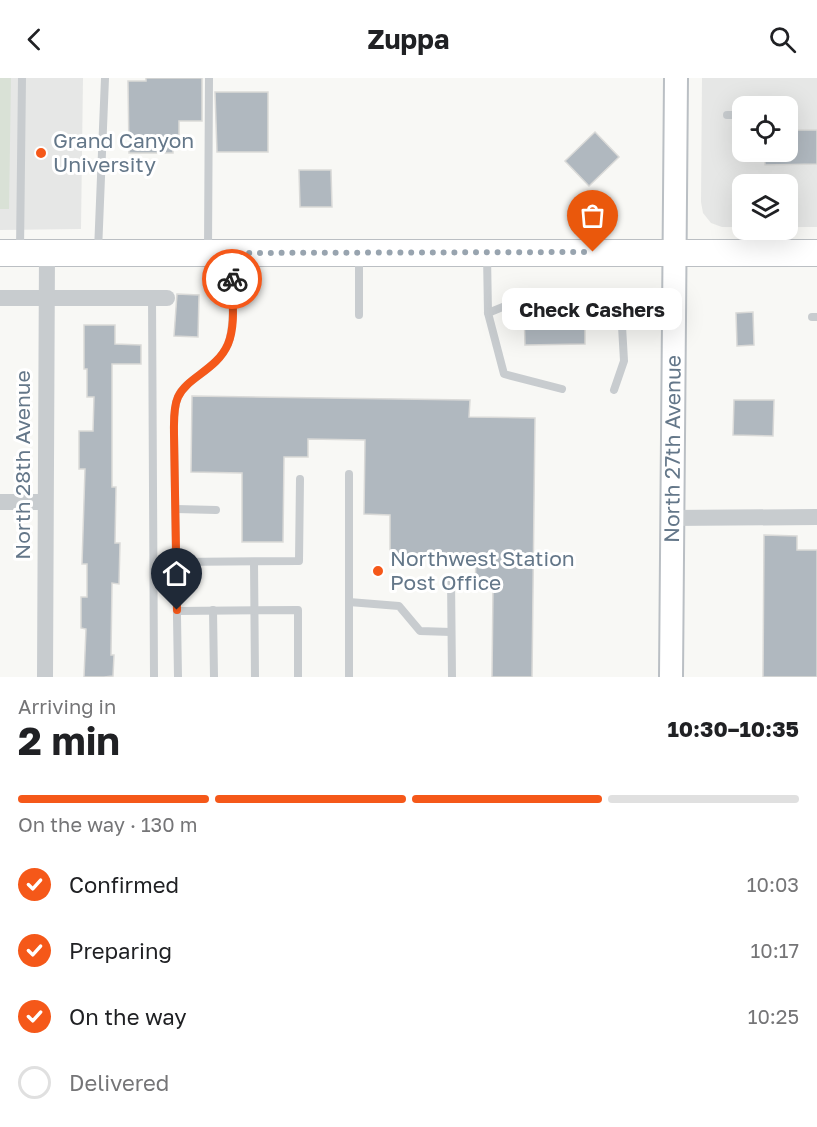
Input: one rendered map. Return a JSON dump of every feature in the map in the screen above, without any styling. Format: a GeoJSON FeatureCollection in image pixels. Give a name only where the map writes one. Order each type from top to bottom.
{"type":"FeatureCollection","features":[{"type":"Feature","properties":{"kind":"main road","name":"North 27th Avenue"},"geometry":{"type":"LineString","coordinates":[[671,677],[675,78]]}},
{"type":"Feature","properties":{"kind":"main road"},"geometry":{"type":"LineString","coordinates":[[10,253],[817,253]]}},
{"type":"Feature","properties":{"kind":"street","name":"North 28th Avenue"},"geometry":{"type":"LineString","coordinates":[[45,677],[47,253]]}},
{"type":"Feature","properties":{"kind":"street"},"geometry":{"type":"LineString","coordinates":[[0,298],[160,298]]}},
{"type":"Feature","properties":{"kind":"street"},"geometry":{"type":"LineString","coordinates":[[0,502],[45,502]]}},
{"type":"Feature","properties":{"kind":"street"},"geometry":{"type":"LineString","coordinates":[[671,518],[817,517]]}},
{"type":"Feature","properties":{"kind":"lane"},"geometry":{"type":"LineString","coordinates":[[10,253],[22,78]]}},
{"type":"Feature","properties":{"kind":"lane"},"geometry":{"type":"LineString","coordinates":[[98,253],[105,78]]}},
{"type":"Feature","properties":{"kind":"lane"},"geometry":{"type":"LineString","coordinates":[[178,677],[174,429],[177,398],[189,384],[213,366],[229,341],[232,314],[220,253],[209,78]]}},
{"type":"Feature","properties":{"kind":"lane"},"geometry":{"type":"LineString","coordinates":[[727,115],[732,115]]}},
{"type":"Feature","properties":{"kind":"lane"},"geometry":{"type":"LineString","coordinates":[[359,252],[359,315]]}},
{"type":"Feature","properties":{"kind":"lane"},"geometry":{"type":"LineString","coordinates":[[487,252],[488,313],[504,375],[562,389]]}},
{"type":"Feature","properties":{"kind":"lane"},"geometry":{"type":"LineString","coordinates":[[154,677],[160,298]]}},
{"type":"Feature","properties":{"kind":"lane"},"geometry":{"type":"LineString","coordinates":[[488,313],[515,302],[594,302],[609,305],[619,315],[622,326],[624,361],[614,390]]}},
{"type":"Feature","properties":{"kind":"lane"},"geometry":{"type":"LineString","coordinates":[[349,474],[349,677]]}},
{"type":"Feature","properties":{"kind":"lane"},"geometry":{"type":"LineString","coordinates":[[176,562],[299,561],[300,479]]}},
{"type":"Feature","properties":{"kind":"lane"},"geometry":{"type":"LineString","coordinates":[[176,509],[216,510]]}},
{"type":"Feature","properties":{"kind":"lane"},"geometry":{"type":"LineString","coordinates":[[254,562],[255,677]]}},
{"type":"Feature","properties":{"kind":"lane"},"geometry":{"type":"LineString","coordinates":[[450,578],[452,677]]}},
{"type":"Feature","properties":{"kind":"lane"},"geometry":{"type":"LineString","coordinates":[[349,602],[399,606],[420,631],[452,632]]}},
{"type":"Feature","properties":{"kind":"lane"},"geometry":{"type":"LineString","coordinates":[[177,610],[298,610],[298,677]]}},
{"type":"Feature","properties":{"kind":"lane"},"geometry":{"type":"LineString","coordinates":[[213,610],[214,677]]}},
{"type":"Feature","properties":{"kind":"shaded area","name":"Grand Canyon University"},"geometry":{"type":"Polygon","coordinates":[[[0,78],[83,78],[81,229],[0,230],[0,78]]]}},
{"type":"Feature","properties":{"kind":"shaded area"},"geometry":{"type":"Polygon","coordinates":[[[0,78],[11,78],[9,209],[0,209],[0,78]]]}},
{"type":"Feature","properties":{"kind":"shaded area"},"geometry":{"type":"Polygon","coordinates":[[[702,78],[817,78],[817,227],[798,227],[798,174],[732,174],[732,227],[722,227],[711,223],[703,213],[701,202],[702,78]]]}},
{"type":"Feature","properties":{"kind":"building"},"geometry":{"type":"Polygon","coordinates":[[[146,78],[202,78],[202,121],[179,121],[179,146],[173,146],[173,153],[129,153],[128,81],[146,81],[146,78]]]}},
{"type":"Feature","properties":{"kind":"building"},"geometry":{"type":"Polygon","coordinates":[[[215,92],[268,92],[268,152],[217,152],[215,92]]]}},
{"type":"Feature","properties":{"kind":"building"},"geometry":{"type":"Polygon","coordinates":[[[798,130],[817,130],[817,164],[765,165],[765,162],[798,162],[798,130]]]}},
{"type":"Feature","properties":{"kind":"building"},"geometry":{"type":"Polygon","coordinates":[[[595,132],[619,157],[589,186],[565,161],[595,132]]]}},
{"type":"Feature","properties":{"kind":"building"},"geometry":{"type":"Polygon","coordinates":[[[299,170],[331,170],[332,207],[300,207],[299,170]]]}},
{"type":"Feature","properties":{"kind":"building"},"geometry":{"type":"Polygon","coordinates":[[[177,294],[199,295],[198,337],[174,336],[177,294]]]}},
{"type":"Feature","properties":{"kind":"building"},"geometry":{"type":"Polygon","coordinates":[[[585,310],[585,344],[525,345],[524,311],[585,310]]]}},
{"type":"Feature","properties":{"kind":"building"},"geometry":{"type":"Polygon","coordinates":[[[753,312],[754,345],[737,346],[736,313],[753,312]]]}},
{"type":"Feature","properties":{"kind":"building"},"geometry":{"type":"Polygon","coordinates":[[[84,325],[115,325],[115,344],[141,345],[141,364],[112,364],[112,487],[116,487],[115,543],[120,543],[119,584],[112,583],[113,676],[104,677],[84,677],[86,629],[81,628],[81,597],[87,597],[87,564],[82,564],[85,469],[79,469],[79,431],[93,431],[94,397],[87,397],[87,369],[84,369],[84,325]]]}},
{"type":"Feature","properties":{"kind":"building"},"geometry":{"type":"Polygon","coordinates":[[[192,396],[470,400],[469,417],[535,418],[532,677],[492,677],[493,589],[475,588],[476,559],[390,558],[390,515],[364,514],[365,440],[308,439],[308,457],[284,457],[283,542],[242,542],[242,473],[191,472],[192,396]]]}},
{"type":"Feature","properties":{"kind":"building"},"geometry":{"type":"Polygon","coordinates":[[[734,400],[774,400],[773,436],[733,435],[734,400]]]}},
{"type":"Feature","properties":{"kind":"building"},"geometry":{"type":"Polygon","coordinates":[[[764,535],[797,536],[797,550],[817,550],[817,677],[763,677],[764,535]]]}},
{"type":"Feature","properties":{"kind":"way so far"},"geometry":{"type":"LineString","coordinates":[[232,279],[232,253],[593,252]]}},
{"type":"Feature","properties":{"kind":"place","name":"Grand Canyon University"},"geometry":{"type":"Point","coordinates":[41,153]}},
{"type":"Feature","properties":{"kind":"place","name":"Check Cashers"},"geometry":{"type":"Point","coordinates":[593,252]}},
{"type":"Feature","properties":{"kind":"place","name":"Northwest Station Post Office"},"geometry":{"type":"Point","coordinates":[378,571]}},
{"type":"Feature","properties":{"kind":"route"},"geometry":{"type":"LineString","coordinates":[[177,610],[174,434],[177,398],[189,384],[213,366],[229,341],[232,279]]}}]}
